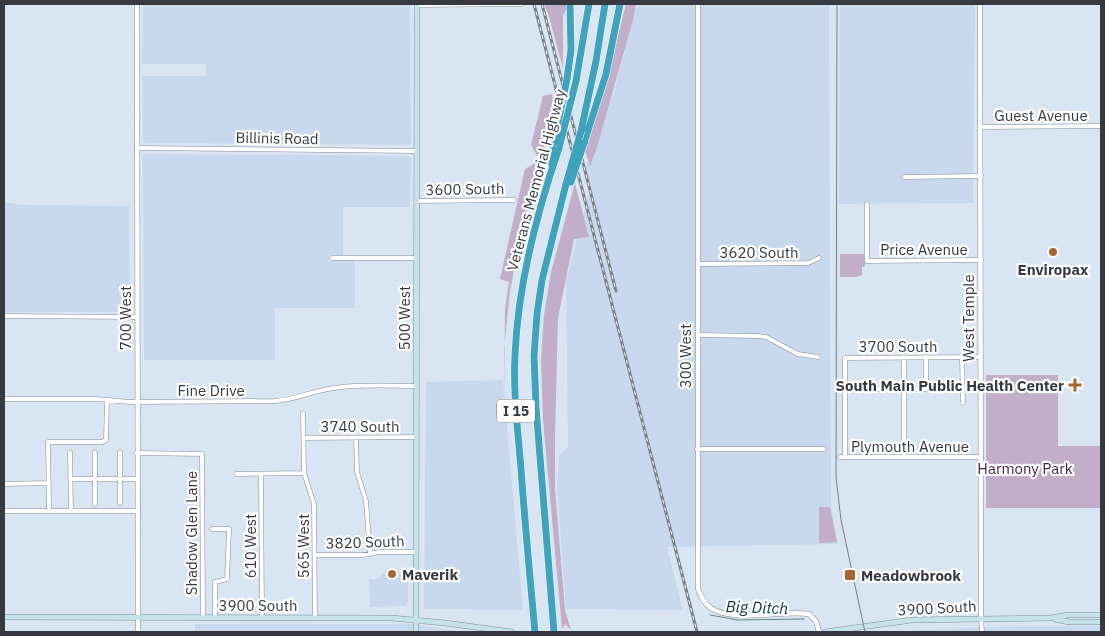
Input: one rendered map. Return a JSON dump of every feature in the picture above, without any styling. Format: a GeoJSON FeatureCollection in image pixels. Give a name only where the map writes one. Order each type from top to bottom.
{"type":"FeatureCollection","features":[{"type":"Feature","properties":{"kind":"highway"},"geometry":{"type":"LineString","coordinates":[[556,145],[571,50],[570,4]]}},
{"type":"Feature","properties":{"kind":"highway","name":"Veterans Memorial Highway"},"geometry":{"type":"LineString","coordinates":[[535,632],[516,408],[514,356],[523,281],[556,145],[576,81],[589,4]]}},
{"type":"Feature","properties":{"kind":"highway","name":"Veterans Memorial Highway"},"geometry":{"type":"LineString","coordinates":[[554,632],[536,407],[534,356],[537,314],[542,280],[560,204],[568,184],[581,131],[596,61],[605,4]]}},
{"type":"Feature","properties":{"kind":"highway"},"geometry":{"type":"LineString","coordinates":[[568,184],[606,74],[620,4]]}},
{"type":"Feature","properties":{"kind":"main road","name":"500 West"},"geometry":{"type":"LineString","coordinates":[[416,632],[417,5]]}},
{"type":"Feature","properties":{"kind":"main road","name":"3900 South"},"geometry":{"type":"LineString","coordinates":[[826,632],[912,620],[1051,618],[1068,615],[1101,615]]}},
{"type":"Feature","properties":{"kind":"main road","name":"3900 South"},"geometry":{"type":"LineString","coordinates":[[4,617],[315,617],[416,620],[512,632]]}},
{"type":"Feature","properties":{"kind":"main road","name":"3900 South"},"geometry":{"type":"LineString","coordinates":[[1051,618],[1069,622],[1101,622]]}},
{"type":"Feature","properties":{"kind":"street","name":"700 West"},"geometry":{"type":"LineString","coordinates":[[137,4],[138,632]]}},
{"type":"Feature","properties":{"kind":"street"},"geometry":{"type":"LineString","coordinates":[[417,5],[522,4]]}},
{"type":"Feature","properties":{"kind":"street","name":"300 West"},"geometry":{"type":"LineString","coordinates":[[698,4],[697,581],[703,600],[709,608],[730,614],[806,614],[813,616],[819,632]]}},
{"type":"Feature","properties":{"kind":"street","name":"West Temple"},"geometry":{"type":"LineString","coordinates":[[980,4],[982,632]]}},
{"type":"Feature","properties":{"kind":"street","name":"Guest Avenue"},"geometry":{"type":"LineString","coordinates":[[981,127],[1101,126]]}},
{"type":"Feature","properties":{"kind":"street","name":"Billinis Road"},"geometry":{"type":"LineString","coordinates":[[137,148],[416,151]]}},
{"type":"Feature","properties":{"kind":"street"},"geometry":{"type":"LineString","coordinates":[[904,177],[981,176]]}},
{"type":"Feature","properties":{"kind":"street","name":"3600 South"},"geometry":{"type":"LineString","coordinates":[[416,201],[514,200]]}},
{"type":"Feature","properties":{"kind":"street","name":"Price Avenue"},"geometry":{"type":"LineString","coordinates":[[867,204],[867,261],[981,260]]}},
{"type":"Feature","properties":{"kind":"street"},"geometry":{"type":"LineString","coordinates":[[332,258],[416,258]]}},
{"type":"Feature","properties":{"kind":"street","name":"3620 South"},"geometry":{"type":"LineString","coordinates":[[698,264],[808,263],[819,258]]}},
{"type":"Feature","properties":{"kind":"street"},"geometry":{"type":"LineString","coordinates":[[4,316],[137,317]]}},
{"type":"Feature","properties":{"kind":"street"},"geometry":{"type":"LineString","coordinates":[[698,336],[766,337],[798,354],[818,357]]}},
{"type":"Feature","properties":{"kind":"street"},"geometry":{"type":"LineString","coordinates":[[904,357],[904,457]]}},
{"type":"Feature","properties":{"kind":"street"},"geometry":{"type":"LineString","coordinates":[[845,457],[845,390],[926,389],[926,357]]}},
{"type":"Feature","properties":{"kind":"street"},"geometry":{"type":"LineString","coordinates":[[962,357],[962,402]]}},
{"type":"Feature","properties":{"kind":"street","name":"3700 South"},"geometry":{"type":"LineString","coordinates":[[845,390],[845,358],[981,357]]}},
{"type":"Feature","properties":{"kind":"street","name":"Fine Drive"},"geometry":{"type":"LineString","coordinates":[[4,398],[137,402],[281,401],[326,389],[342,387],[416,386]]}},
{"type":"Feature","properties":{"kind":"street"},"geometry":{"type":"LineString","coordinates":[[49,511],[48,442],[102,442],[106,440],[107,400]]}},
{"type":"Feature","properties":{"kind":"street","name":"565 West"},"geometry":{"type":"LineString","coordinates":[[304,413],[304,474],[314,504],[315,617]]}},
{"type":"Feature","properties":{"kind":"street","name":"3740 South"},"geometry":{"type":"LineString","coordinates":[[304,438],[416,438]]}},
{"type":"Feature","properties":{"kind":"street"},"geometry":{"type":"LineString","coordinates":[[356,438],[357,472],[364,490],[367,506],[370,554]]}},
{"type":"Feature","properties":{"kind":"street"},"geometry":{"type":"LineString","coordinates":[[698,449],[824,449]]}},
{"type":"Feature","properties":{"kind":"street"},"geometry":{"type":"LineString","coordinates":[[70,452],[71,511]]}},
{"type":"Feature","properties":{"kind":"street"},"geometry":{"type":"LineString","coordinates":[[95,452],[95,504]]}},
{"type":"Feature","properties":{"kind":"street"},"geometry":{"type":"LineString","coordinates":[[120,452],[120,503]]}},
{"type":"Feature","properties":{"kind":"street","name":"Shadow Glen Lane"},"geometry":{"type":"LineString","coordinates":[[137,453],[202,454],[202,617]]}},
{"type":"Feature","properties":{"kind":"street","name":"Plymouth Avenue"},"geometry":{"type":"LineString","coordinates":[[840,457],[981,457]]}},
{"type":"Feature","properties":{"kind":"street"},"geometry":{"type":"LineString","coordinates":[[236,474],[304,474]]}},
{"type":"Feature","properties":{"kind":"street","name":"610 West"},"geometry":{"type":"LineString","coordinates":[[261,474],[262,617]]}},
{"type":"Feature","properties":{"kind":"street"},"geometry":{"type":"LineString","coordinates":[[70,479],[138,479]]}},
{"type":"Feature","properties":{"kind":"street"},"geometry":{"type":"LineString","coordinates":[[4,484],[48,484]]}},
{"type":"Feature","properties":{"kind":"street"},"geometry":{"type":"LineString","coordinates":[[4,511],[138,511]]}},
{"type":"Feature","properties":{"kind":"street"},"geometry":{"type":"LineString","coordinates":[[212,529],[229,529],[226,579],[215,582],[215,617]]}},
{"type":"Feature","properties":{"kind":"street","name":"3820 South"},"geometry":{"type":"LineString","coordinates":[[315,555],[416,552]]}},
{"type":"Feature","properties":{"kind":"shaded area"},"geometry":{"type":"Polygon","coordinates":[[[143,4],[410,4],[411,144],[145,143],[143,141],[142,76],[206,76],[206,64],[142,64],[143,4]]]}},
{"type":"Feature","properties":{"kind":"shaded area"},"geometry":{"type":"Polygon","coordinates":[[[637,4],[829,4],[831,506],[838,544],[667,547],[683,610],[566,609],[557,488],[559,455],[568,447],[566,281],[590,190],[585,170],[614,92],[637,4]]]}},
{"type":"Feature","properties":{"kind":"shaded area"},"geometry":{"type":"Polygon","coordinates":[[[840,4],[975,4],[973,203],[839,204],[840,4]]]}},
{"type":"Feature","properties":{"kind":"shaded area"},"geometry":{"type":"Polygon","coordinates":[[[143,154],[409,156],[411,157],[410,207],[343,207],[343,255],[329,255],[329,261],[355,261],[355,308],[275,308],[275,360],[144,360],[143,154]]]}},
{"type":"Feature","properties":{"kind":"shaded area"},"geometry":{"type":"Polygon","coordinates":[[[4,202],[22,205],[129,206],[130,306],[124,312],[4,312],[4,202]]]}},
{"type":"Feature","properties":{"kind":"shaded area"},"geometry":{"type":"Polygon","coordinates":[[[503,380],[523,610],[424,609],[426,382],[503,380]]]}},
{"type":"Feature","properties":{"kind":"shaded area"},"geometry":{"type":"Polygon","coordinates":[[[388,569],[396,569],[408,580],[408,602],[405,606],[370,607],[369,579],[379,579],[388,569]]]}},
{"type":"Feature","properties":{"kind":"shaded area"},"geometry":{"type":"Polygon","coordinates":[[[195,624],[411,624],[463,632],[195,632],[195,624]]]}},
{"type":"Feature","properties":{"kind":"shaded area"},"geometry":{"type":"Polygon","coordinates":[[[1017,626],[1101,626],[1101,632],[906,632],[920,630],[1017,626]]]}},
{"type":"Feature","properties":{"kind":"green space"},"geometry":{"type":"Polygon","coordinates":[[[544,4],[566,4],[566,10],[563,15],[563,69],[549,16],[544,4]]]}},
{"type":"Feature","properties":{"kind":"green space"},"geometry":{"type":"Polygon","coordinates":[[[626,4],[636,4],[633,20],[590,166],[585,151],[608,77],[626,4]]]}},
{"type":"Feature","properties":{"kind":"green space"},"geometry":{"type":"Polygon","coordinates":[[[552,94],[555,108],[547,140],[538,163],[536,180],[522,229],[510,291],[505,343],[505,309],[509,282],[500,279],[525,169],[537,162],[538,157],[531,145],[543,96],[552,94]]]}},
{"type":"Feature","properties":{"kind":"green space"},"geometry":{"type":"Polygon","coordinates":[[[575,183],[589,237],[574,239],[558,318],[555,435],[555,489],[565,610],[571,630],[565,624],[562,629],[543,420],[541,358],[544,315],[551,272],[575,183]]]}},
{"type":"Feature","properties":{"kind":"green space"},"geometry":{"type":"Polygon","coordinates":[[[840,254],[864,254],[865,267],[862,267],[862,275],[840,277],[840,254]]]}},
{"type":"Feature","properties":{"kind":"green space"},"geometry":{"type":"Polygon","coordinates":[[[505,343],[504,400],[504,349],[505,343]]]}},
{"type":"Feature","properties":{"kind":"green space","name":"Harmony Park"},"geometry":{"type":"Polygon","coordinates":[[[986,375],[1058,375],[1058,446],[1101,446],[1101,508],[986,508],[986,375]]]}},
{"type":"Feature","properties":{"kind":"green space"},"geometry":{"type":"Polygon","coordinates":[[[819,507],[830,507],[837,542],[819,543],[819,507]]]}},
{"type":"Feature","properties":{"kind":"waterway","name":"Big Ditch"},"geometry":{"type":"LineString","coordinates":[[710,615],[738,620],[804,619]]}},
{"type":"Feature","properties":{"kind":"tram line"},"geometry":{"type":"LineString","coordinates":[[837,4],[836,477],[841,520],[865,632]]}},
{"type":"Feature","properties":{"kind":"railway"},"geometry":{"type":"LineString","coordinates":[[534,4],[697,632]]}},
{"type":"Feature","properties":{"kind":"railway"},"geometry":{"type":"LineString","coordinates":[[542,4],[616,291]]}},
{"type":"Feature","properties":{"kind":"place","name":"Enviropax"},"geometry":{"type":"Point","coordinates":[1053,252]}},
{"type":"Feature","properties":{"kind":"place","name":"South Main Public Health Center"},"geometry":{"type":"Point","coordinates":[1075,385]}},
{"type":"Feature","properties":{"kind":"place","name":"Maverik"},"geometry":{"type":"Point","coordinates":[392,574]}},
{"type":"Feature","properties":{"kind":"place","name":"Meadowbrook"},"geometry":{"type":"Point","coordinates":[850,575]}}]}
